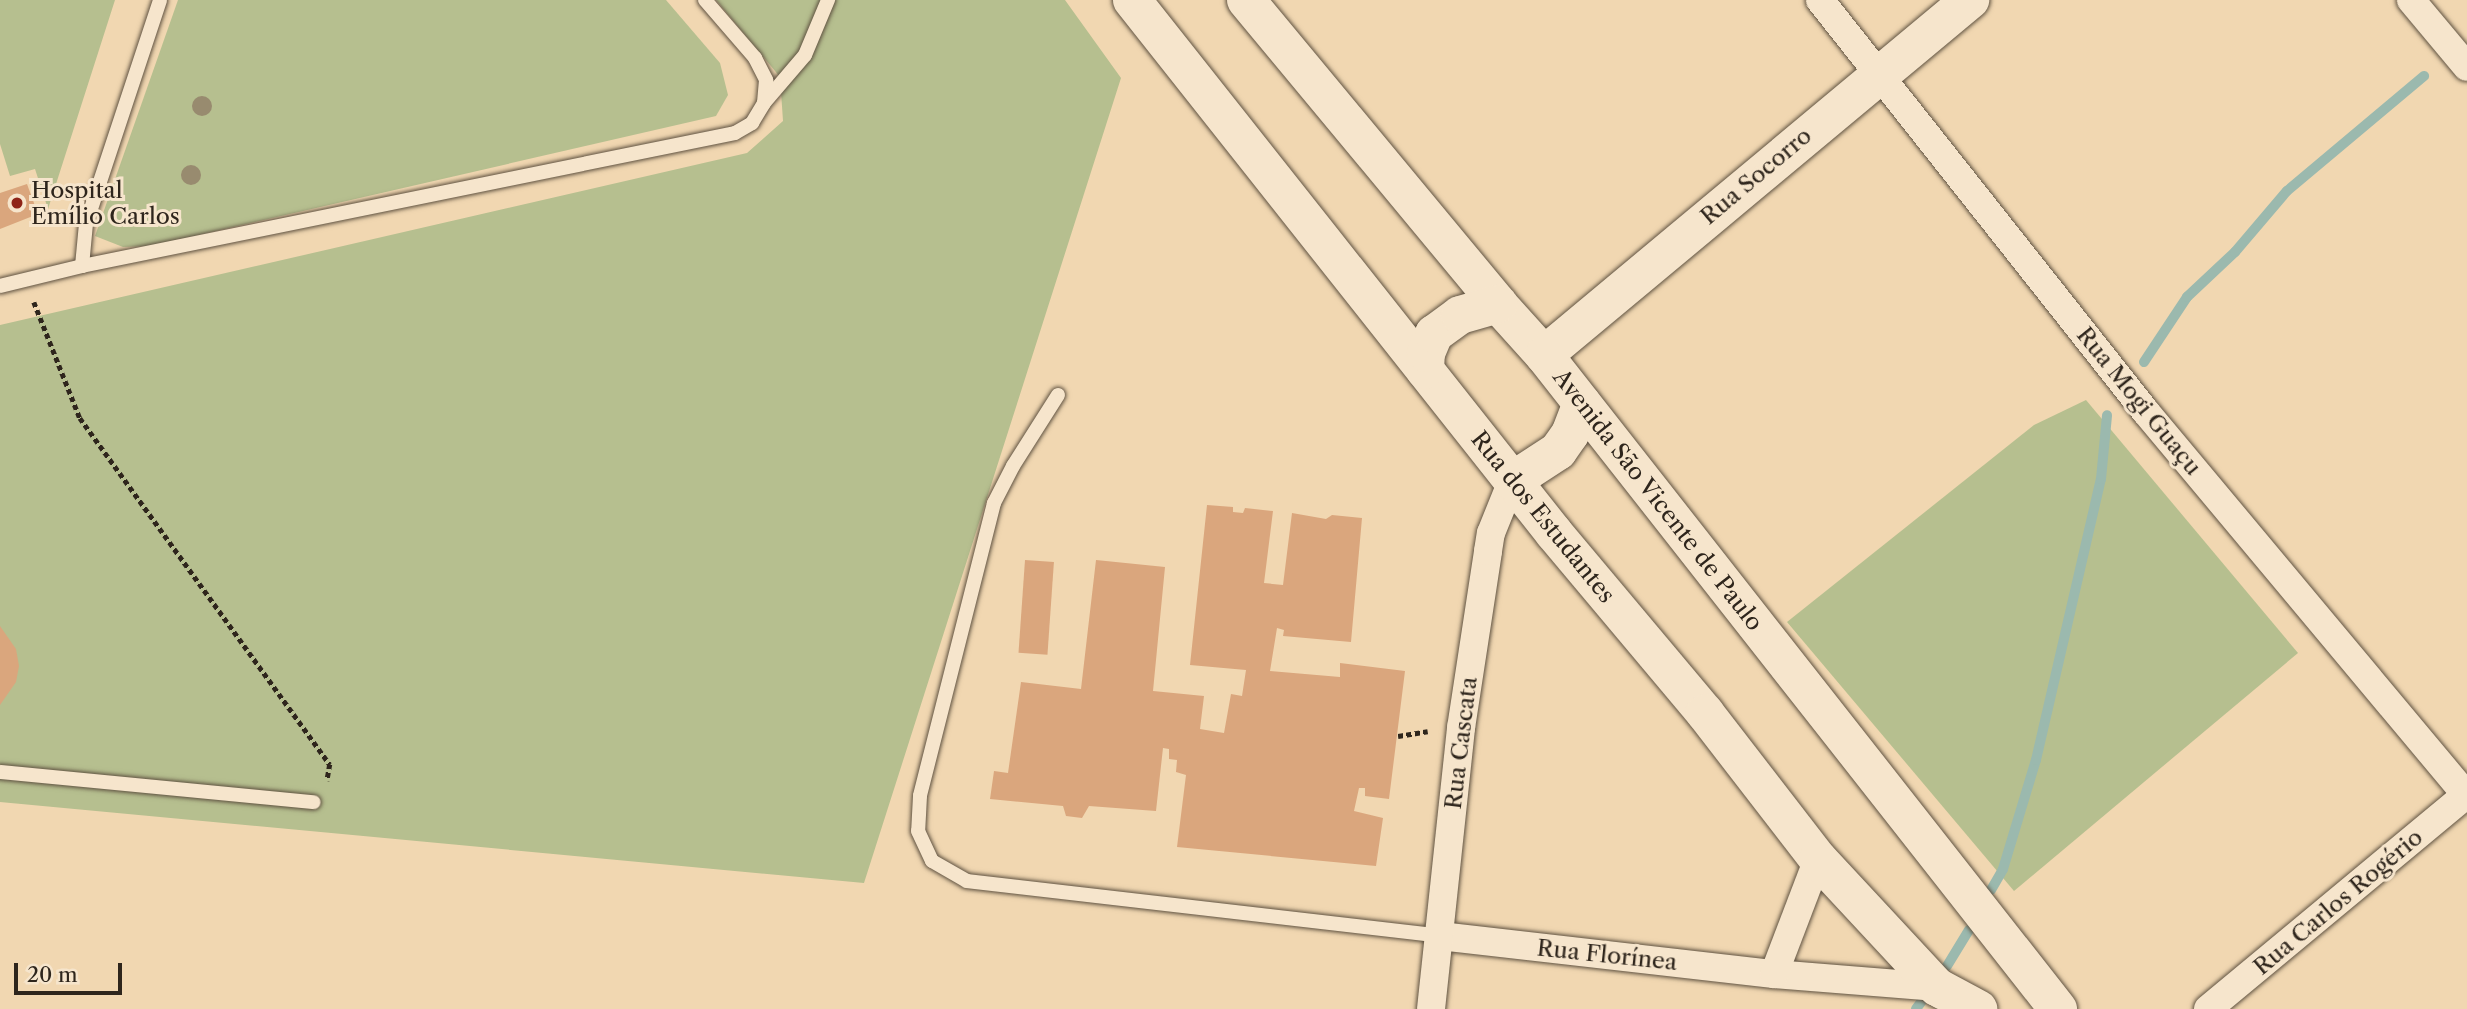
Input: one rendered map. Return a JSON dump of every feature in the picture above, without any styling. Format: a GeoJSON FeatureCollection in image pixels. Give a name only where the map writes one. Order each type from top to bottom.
{"type":"FeatureCollection","features":[{"type":"Feature","properties":{"kind":"main road","name":"Rua dos Estudantes"},"geometry":{"type":"LineString","coordinates":[[1132,0],[1512,481],[1705,713],[1818,859],[1942,998],[1978,1009]]}},
{"type":"Feature","properties":{"kind":"main road","name":"Avenida São Vicente de Paulo"},"geometry":{"type":"LineString","coordinates":[[1246,0],[1498,304],[1544,355],[2058,1009]]}},
{"type":"Feature","properties":{"kind":"main road","name":"Rua Socorro"},"geometry":{"type":"LineString","coordinates":[[1544,355],[1879,73],[1970,0]]}},
{"type":"Feature","properties":{"kind":"main road"},"geometry":{"type":"LineString","coordinates":[[1425,370],[1426,354],[1434,334],[1460,315],[1498,304]]}},
{"type":"Feature","properties":{"kind":"main road"},"geometry":{"type":"LineString","coordinates":[[1512,481],[1558,452],[1570,433],[1582,403]]}},
{"type":"Feature","properties":{"kind":"street","name":"Rua Mogi Guaçu"},"geometry":{"type":"LineString","coordinates":[[1820,0],[2146,412],[2467,795]]}},
{"type":"Feature","properties":{"kind":"street"},"geometry":{"type":"LineString","coordinates":[[2411,0],[2467,67]]}},
{"type":"Feature","properties":{"kind":"street","name":"Rua Cascata"},"geometry":{"type":"LineString","coordinates":[[1431,1009],[1461,728],[1488,551],[1491,533],[1512,481]]}},
{"type":"Feature","properties":{"kind":"street","name":"Rua Carlos Rogério"},"geometry":{"type":"LineString","coordinates":[[2208,1009],[2467,795]]}},
{"type":"Feature","properties":{"kind":"street"},"geometry":{"type":"LineString","coordinates":[[1774,974],[1818,859]]}},
{"type":"Feature","properties":{"kind":"street","name":"Rua Florínea"},"geometry":{"type":"LineString","coordinates":[[1440,936],[1774,974],[1942,998]]}},
{"type":"Feature","properties":{"kind":"lane"},"geometry":{"type":"LineString","coordinates":[[82,266],[86,224],[160,0]]}},
{"type":"Feature","properties":{"kind":"lane"},"geometry":{"type":"LineString","coordinates":[[705,0],[755,58],[766,80],[764,103]]}},
{"type":"Feature","properties":{"kind":"lane"},"geometry":{"type":"LineString","coordinates":[[0,286],[82,266],[735,133],[752,123],[764,103],[805,55],[828,0]]}},
{"type":"Feature","properties":{"kind":"lane"},"geometry":{"type":"LineString","coordinates":[[1058,395],[1013,466],[994,503],[920,796],[918,831],[932,861],[967,881],[1440,936]]}},
{"type":"Feature","properties":{"kind":"lane"},"geometry":{"type":"LineString","coordinates":[[0,772],[314,802]]}},
{"type":"Feature","properties":{"kind":"path"},"geometry":{"type":"LineString","coordinates":[[25,280],[80,418],[330,764],[327,784],[314,802]]}},
{"type":"Feature","properties":{"kind":"green space"},"geometry":{"type":"Polygon","coordinates":[[[0,0],[115,0],[48,209],[35,169],[10,176],[0,144],[0,0]]]}},
{"type":"Feature","properties":{"kind":"green space"},"geometry":{"type":"Polygon","coordinates":[[[178,0],[666,0],[720,63],[728,95],[716,116],[151,246],[123,247],[95,236],[178,0]]]}},
{"type":"Feature","properties":{"kind":"green space"},"geometry":{"type":"Polygon","coordinates":[[[716,0],[1065,0],[1121,78],[864,883],[0,802],[0,325],[747,153],[783,121],[780,77],[716,0]]]}},
{"type":"Feature","properties":{"kind":"green space"},"geometry":{"type":"Polygon","coordinates":[[[2086,400],[2298,653],[2014,891],[1787,622],[2034,425],[2086,400]]]}},
{"type":"Feature","properties":{"kind":"building","name":"Hospital Emílio Carlos"},"geometry":{"type":"Polygon","coordinates":[[[27,184],[38,214],[0,229],[0,193],[27,184]]]}},
{"type":"Feature","properties":{"kind":"building"},"geometry":{"type":"Polygon","coordinates":[[[1207,505],[1233,507],[1233,512],[1243,513],[1245,508],[1273,511],[1264,583],[1283,585],[1292,513],[1326,519],[1332,515],[1362,518],[1351,642],[1283,636],[1284,630],[1277,628],[1270,671],[1340,677],[1340,663],[1405,671],[1389,799],[1365,796],[1365,788],[1359,788],[1354,811],[1383,818],[1376,866],[1177,847],[1186,775],[1176,772],[1177,760],[1169,759],[1169,749],[1163,748],[1156,811],[1089,806],[1082,818],[1066,816],[1063,806],[990,799],[994,771],[1008,773],[1021,682],[1081,689],[1096,560],[1165,567],[1153,691],[1204,696],[1200,729],[1224,733],[1231,694],[1242,696],[1246,670],[1190,665],[1207,505]]]}},
{"type":"Feature","properties":{"kind":"building"},"geometry":{"type":"Polygon","coordinates":[[[1025,560],[1054,562],[1047,655],[1019,653],[1025,560]]]}},
{"type":"Feature","properties":{"kind":"building"},"geometry":{"type":"Polygon","coordinates":[[[0,626],[16,649],[19,666],[16,682],[0,705],[0,626]]]}},
{"type":"Feature","properties":{"kind":"waterway"},"geometry":{"type":"LineString","coordinates":[[2144,362],[2187,297],[2235,252],[2287,191],[2424,76]]}},
{"type":"Feature","properties":{"kind":"waterway"},"geometry":{"type":"LineString","coordinates":[[1991,890],[2003,869],[2036,760],[2101,479],[2107,415]]}},
{"type":"Feature","properties":{"kind":"waterway"},"geometry":{"type":"LineString","coordinates":[[1947,966],[1969,930]]}},
{"type":"Feature","properties":{"kind":"waterway"},"geometry":{"type":"LineString","coordinates":[[1916,1009],[1921,1002]]}},
{"type":"Feature","properties":{"kind":"place","name":"Hospital Emílio Carlos"},"geometry":{"type":"Point","coordinates":[17,203]}}]}
